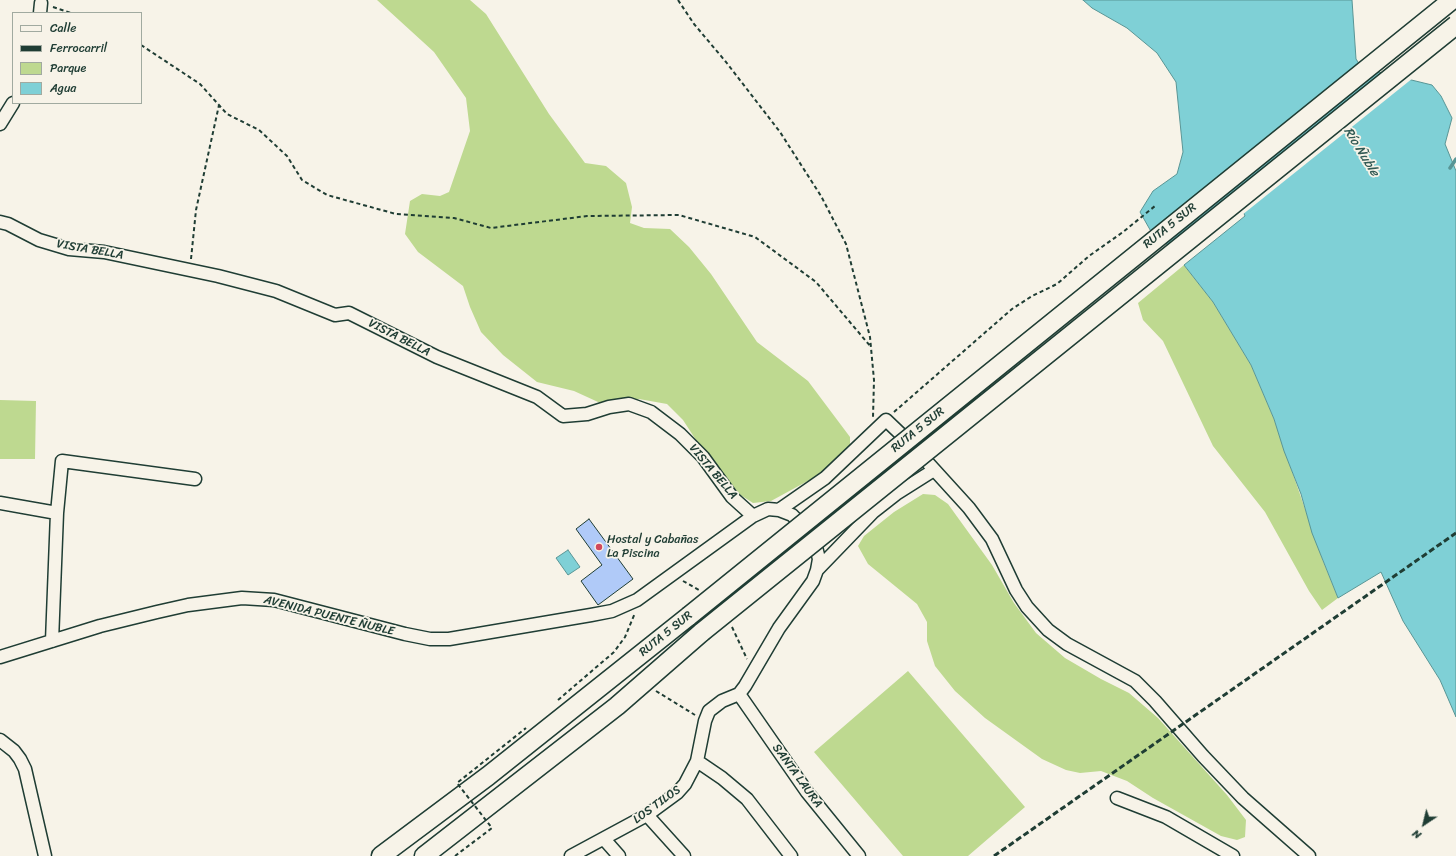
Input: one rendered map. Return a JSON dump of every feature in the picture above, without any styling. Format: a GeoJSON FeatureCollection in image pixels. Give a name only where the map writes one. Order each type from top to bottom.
{"type":"FeatureCollection","features":[{"type":"Feature","properties":{"kind":"highway","name":"RUTA 5 SUR"},"geometry":{"type":"LineString","coordinates":[[381,856],[494,772],[1452,0]]}},
{"type":"Feature","properties":{"kind":"highway","name":"RUTA 5 SUR"},"geometry":{"type":"LineString","coordinates":[[424,856],[647,681],[702,632],[1456,25]]}},
{"type":"Feature","properties":{"kind":"street"},"geometry":{"type":"LineString","coordinates":[[0,124],[12,104]]}},
{"type":"Feature","properties":{"kind":"street","name":"VISTA BELLA"},"geometry":{"type":"LineString","coordinates":[[0,221],[39,240],[69,249],[104,252],[190,270],[276,291],[335,315],[349,313],[437,358],[537,397],[563,416],[587,414],[609,407],[629,404],[651,412],[680,434],[703,457],[732,497],[753,516]]}},
{"type":"Feature","properties":{"kind":"street"},"geometry":{"type":"LineString","coordinates":[[739,694],[753,676],[779,628],[813,581],[817,570],[819,560],[816,547],[809,534],[792,516],[780,510],[825,478],[886,420],[969,508],[992,539],[1016,590],[1027,607],[1048,630],[1067,644],[1135,681],[1156,700],[1203,756],[1243,798],[1308,856]]}},
{"type":"Feature","properties":{"kind":"street"},"geometry":{"type":"LineString","coordinates":[[52,641],[57,513],[62,461],[195,479]]}},
{"type":"Feature","properties":{"kind":"street"},"geometry":{"type":"LineString","coordinates":[[817,570],[873,512],[896,494],[934,470]]}},
{"type":"Feature","properties":{"kind":"street"},"geometry":{"type":"LineString","coordinates":[[0,503],[57,513]]}},
{"type":"Feature","properties":{"kind":"street","name":"AVENIDA PUENTE ÑUBLE"},"geometry":{"type":"LineString","coordinates":[[0,657],[100,626],[157,612],[188,605],[242,598],[274,600],[405,634],[430,639],[449,639],[591,615],[612,611],[637,600],[665,581],[737,526],[768,509],[780,510]]}},
{"type":"Feature","properties":{"kind":"street","name":"LOS TILOS"},"geometry":{"type":"LineString","coordinates":[[571,856],[647,815],[677,793],[691,774],[696,761],[705,721],[709,711],[715,706],[739,694]]}},
{"type":"Feature","properties":{"kind":"street","name":"SANTA LAURA"},"geometry":{"type":"LineString","coordinates":[[739,694],[807,792],[859,856]]}},
{"type":"Feature","properties":{"kind":"street"},"geometry":{"type":"LineString","coordinates":[[0,740],[14,751],[25,770],[45,856]]}},
{"type":"Feature","properties":{"kind":"street"},"geometry":{"type":"LineString","coordinates":[[696,761],[722,778],[747,799],[791,856]]}},
{"type":"Feature","properties":{"kind":"street"},"geometry":{"type":"LineString","coordinates":[[1117,798],[1166,817],[1233,856]]}},
{"type":"Feature","properties":{"kind":"street"},"geometry":{"type":"LineString","coordinates":[[647,815],[684,856]]}},
{"type":"Feature","properties":{"kind":"street"},"geometry":{"type":"LineString","coordinates":[[604,839],[619,856]]}},
{"type":"Feature","properties":{"kind":"path"},"geometry":{"type":"LineString","coordinates":[[678,0],[694,24],[726,62],[780,132],[821,196],[846,244],[870,337],[874,380],[873,419],[886,420],[908,398],[931,381],[997,321],[1032,296],[1057,284],[1089,256],[1155,206]]}},
{"type":"Feature","properties":{"kind":"path"},"geometry":{"type":"LineString","coordinates":[[142,46],[200,84],[227,114],[259,130],[287,156],[302,180],[327,195],[396,214],[454,218],[491,228],[587,216],[679,215],[755,237],[816,282],[871,347]]}},
{"type":"Feature","properties":{"kind":"path"},"geometry":{"type":"LineString","coordinates":[[190,270],[196,210],[219,105]]}},
{"type":"Feature","properties":{"kind":"path"},"geometry":{"type":"LineString","coordinates":[[555,703],[620,645],[633,620],[637,600]]}},
{"type":"Feature","properties":{"kind":"path"},"geometry":{"type":"LineString","coordinates":[[647,681],[656,690],[705,721]]}},
{"type":"Feature","properties":{"kind":"path"},"geometry":{"type":"LineString","coordinates":[[455,856],[492,828],[457,783],[532,723]]}},
{"type":"Feature","properties":{"kind":"green space"},"geometry":{"type":"Polygon","coordinates":[[[377,0],[470,0],[486,14],[549,114],[585,163],[606,166],[626,183],[632,207],[630,223],[644,228],[670,229],[689,247],[711,274],[757,342],[808,381],[850,437],[850,451],[815,477],[771,501],[753,503],[739,494],[696,440],[683,420],[667,404],[639,399],[609,407],[574,391],[537,382],[503,355],[481,332],[463,286],[418,252],[405,234],[410,201],[422,194],[440,196],[449,192],[470,131],[466,98],[434,52],[377,0]]]}},
{"type":"Feature","properties":{"kind":"green space"},"geometry":{"type":"Polygon","coordinates":[[[1184,265],[1213,302],[1251,365],[1274,419],[1323,561],[1338,598],[1322,610],[1309,591],[1265,512],[1213,446],[1163,341],[1143,320],[1138,303],[1184,265]]]}},
{"type":"Feature","properties":{"kind":"green space"},"geometry":{"type":"Polygon","coordinates":[[[0,400],[36,401],[35,459],[0,459],[0,400]]]}},
{"type":"Feature","properties":{"kind":"green space"},"geometry":{"type":"Polygon","coordinates":[[[923,494],[935,495],[948,504],[992,565],[1014,603],[1036,633],[1065,658],[1129,693],[1158,718],[1227,795],[1246,820],[1245,837],[1237,840],[1221,836],[1153,798],[1127,781],[1101,771],[1080,773],[1066,770],[1042,759],[985,718],[955,691],[935,666],[927,641],[927,622],[917,604],[868,564],[858,546],[864,536],[894,512],[923,494]]]}},
{"type":"Feature","properties":{"kind":"green space"},"geometry":{"type":"Polygon","coordinates":[[[908,671],[1025,807],[968,856],[903,856],[814,752],[908,671]]]}},
{"type":"Feature","properties":{"kind":"water","name":"Río Ñuble"},"geometry":{"type":"Polygon","coordinates":[[[1083,0],[1352,0],[1356,59],[1362,68],[1432,85],[1441,96],[1452,118],[1445,144],[1456,171],[1456,717],[1440,680],[1403,621],[1381,572],[1338,598],[1312,533],[1301,494],[1284,451],[1274,419],[1251,365],[1213,302],[1184,265],[1245,216],[1235,192],[1168,245],[1153,235],[1140,212],[1153,191],[1177,174],[1183,152],[1176,82],[1157,53],[1127,28],[1092,8],[1083,0]]]}},
{"type":"Feature","properties":{"kind":"water"},"geometry":{"type":"Polygon","coordinates":[[[568,550],[580,567],[568,575],[556,558],[568,550]]]}},
{"type":"Feature","properties":{"kind":"pier"},"geometry":{"type":"Polygon","coordinates":[[[1385,71],[1413,78],[1242,215],[1234,195],[1385,71]]]}},
{"type":"Feature","properties":{"kind":"building","name":"Hostal y Cabañas La Piscina"},"geometry":{"type":"Polygon","coordinates":[[[589,519],[633,579],[598,605],[581,581],[602,565],[576,529],[589,519]]]}},
{"type":"Feature","properties":{"kind":"waterway"},"geometry":{"type":"LineString","coordinates":[[1450,168],[1456,159]]}},
{"type":"Feature","properties":{"kind":"railway"},"geometry":{"type":"LineString","coordinates":[[994,856],[1456,533]]}},
{"type":"Feature","properties":{"kind":"place","name":"Hostal y Cabañas La Piscina"},"geometry":{"type":"Point","coordinates":[599,547]}}]}
